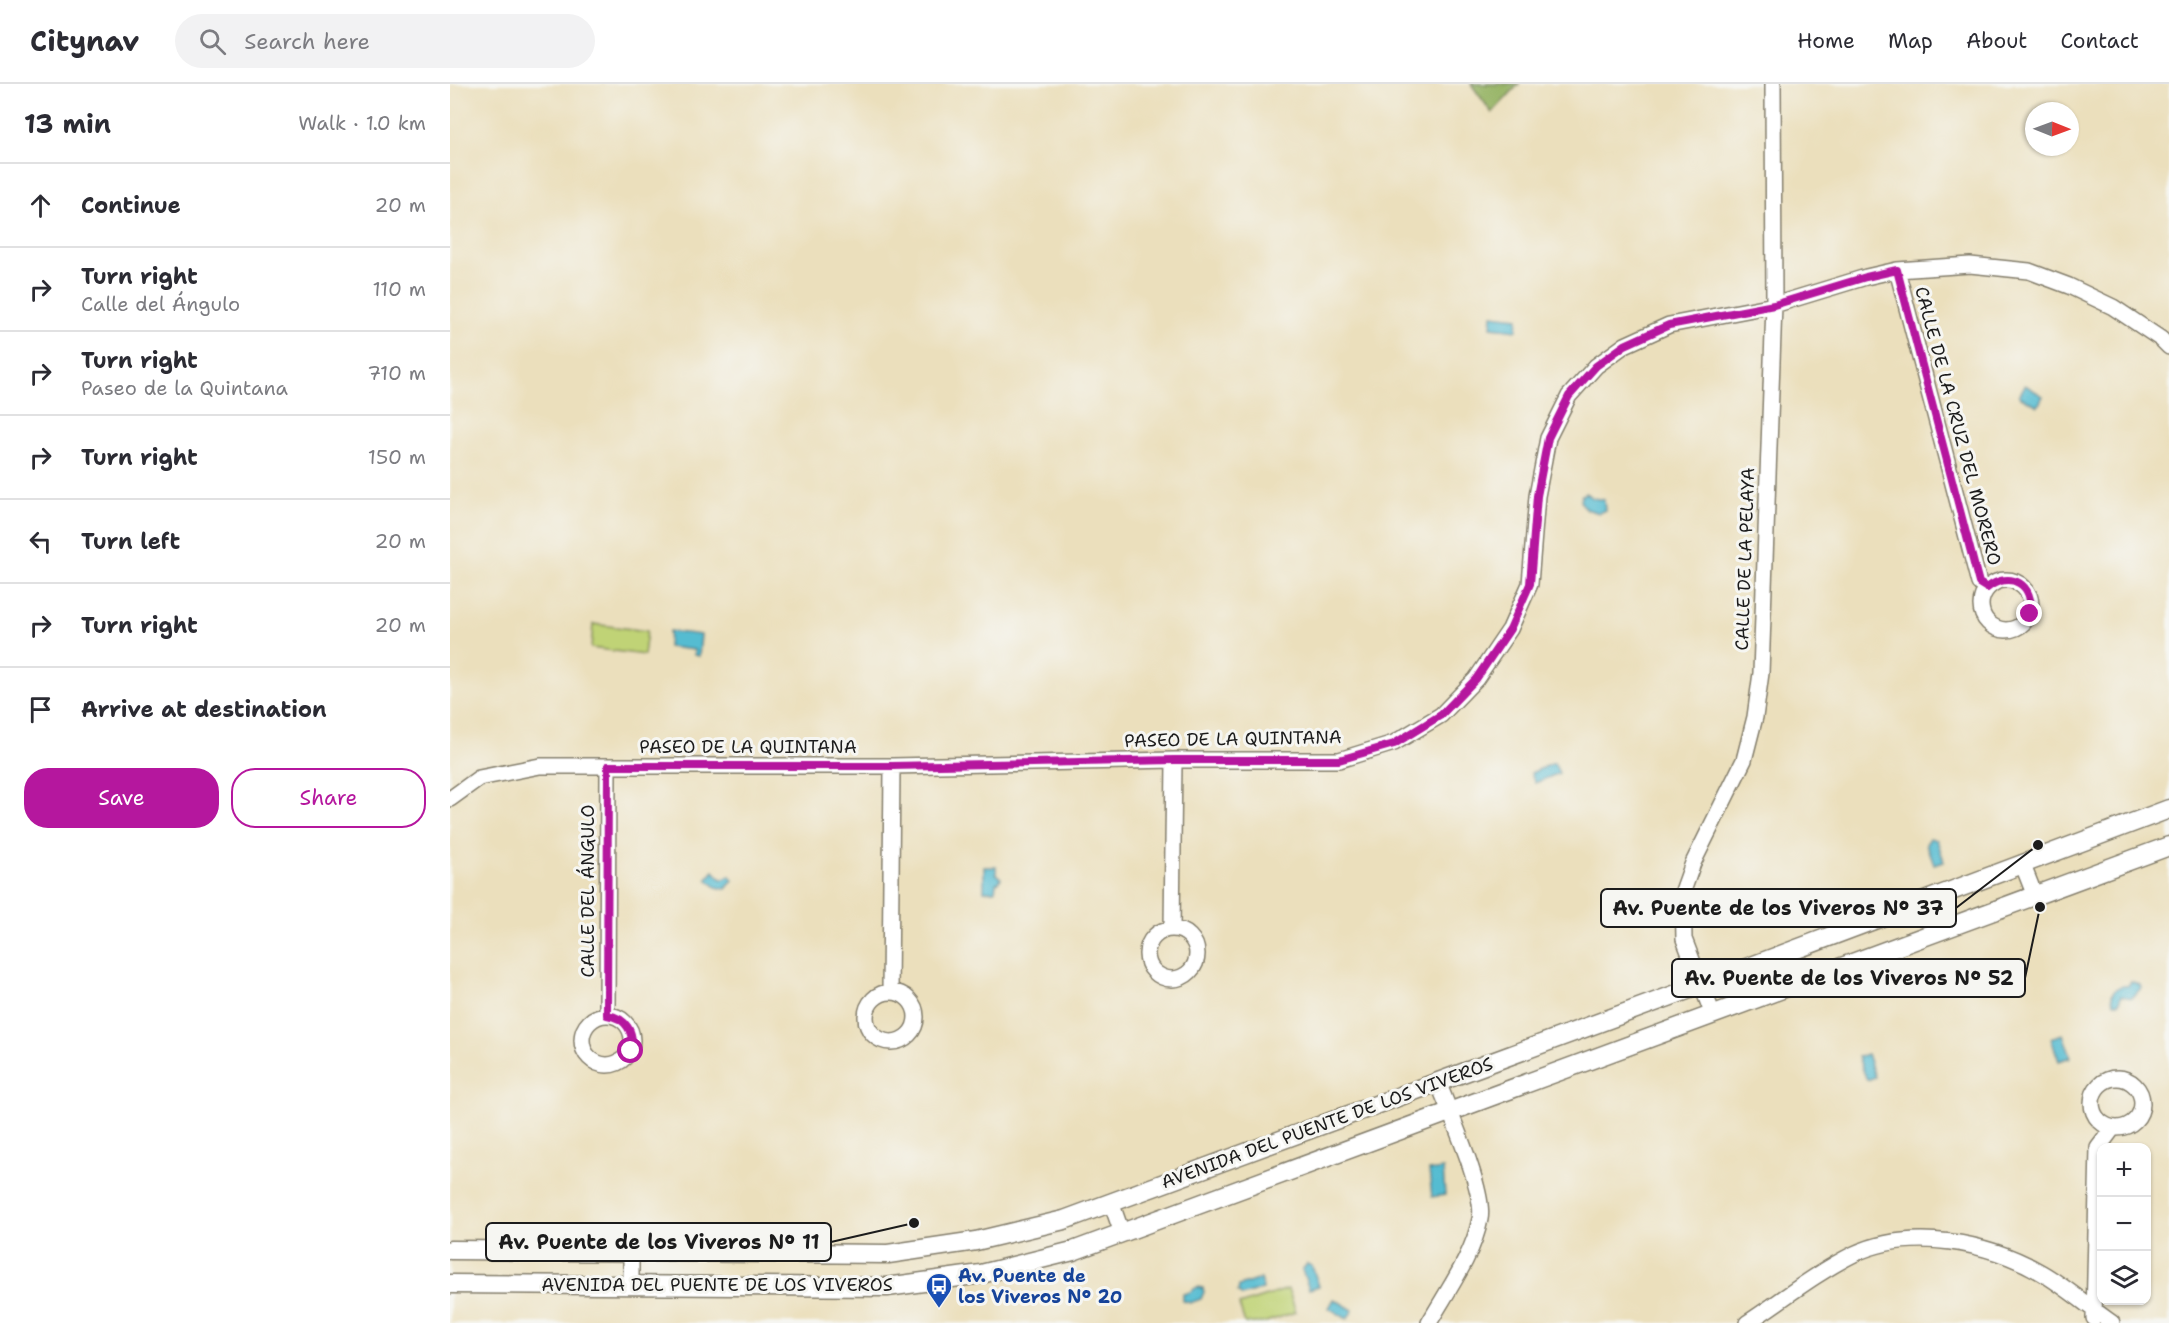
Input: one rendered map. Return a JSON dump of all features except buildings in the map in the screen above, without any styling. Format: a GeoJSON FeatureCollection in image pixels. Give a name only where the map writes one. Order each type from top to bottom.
{"type":"FeatureCollection","features":[{"type":"Feature","properties":{"kind":"street","name":"CALLE DE LA PELAYA"},"geometry":{"type":"LineString","coordinates":[[1713,1015],[1684,939],[1683,891],[1693,863],[1744,760],[1755,717],[1761,673],[1774,305],[1773,84]]}},
{"type":"Feature","properties":{"kind":"street","name":"PASEO DE LA QUINTANA"},"geometry":{"type":"LineString","coordinates":[[450,799],[479,777],[540,766],[892,766],[1174,760],[1339,760],[1394,744],[1441,715],[1476,679],[1510,629],[1530,584],[1537,496],[1548,438],[1569,396],[1596,366],[1625,345],[1669,325],[1774,305],[1866,277],[1897,270],[1970,265],[2030,271],[2069,286],[2113,307],[2161,339],[2169,347]]}},
{"type":"Feature","properties":{"kind":"street","name":"CALLE DE LA CRUZ DEL MORERO"},"geometry":{"type":"LineString","coordinates":[[1897,270],[1979,583],[1987,588]]}},
{"type":"Feature","properties":{"kind":"street"},"geometry":{"type":"LineString","coordinates":[[1172,929],[1174,760]]}},
{"type":"Feature","properties":{"kind":"street","name":"CALLE DEL ÁNGULO"},"geometry":{"type":"LineString","coordinates":[[607,1015],[608,766]]}},
{"type":"Feature","properties":{"kind":"street"},"geometry":{"type":"LineString","coordinates":[[890,992],[892,766]]}},
{"type":"Feature","properties":{"kind":"street","name":"AVENIDA DEL PUENTE DE LOS VIVEROS"},"geometry":{"type":"LineString","coordinates":[[450,1250],[888,1254],[976,1241],[1064,1220],[1701,985],[2169,809]]}},
{"type":"Feature","properties":{"kind":"street","name":"AVENIDA DEL PUENTE DE LOS VIVEROS"},"geometry":{"type":"LineString","coordinates":[[450,1284],[887,1287],[981,1274],[1073,1251],[2169,846]]}},
{"type":"Feature","properties":{"kind":"street"},"geometry":{"type":"LineString","coordinates":[[2022,863],[2035,896]]}},
{"type":"Feature","properties":{"kind":"street"},"geometry":{"type":"LineString","coordinates":[[1430,1323],[1468,1252],[1481,1217],[1479,1191],[1438,1082]]}},
{"type":"Feature","properties":{"kind":"street"},"geometry":{"type":"LineString","coordinates":[[2094,1317],[2098,1148],[2113,1128]]}},
{"type":"Feature","properties":{"kind":"street"},"geometry":{"type":"LineString","coordinates":[[1111,1202],[1122,1233]]}},
{"type":"Feature","properties":{"kind":"street"},"geometry":{"type":"LineString","coordinates":[[1747,1323],[1823,1272],[1856,1253],[1897,1242],[1930,1240],[1971,1245],[2006,1255],[2043,1273],[2094,1317],[2112,1323]]}},
{"type":"Feature","properties":{"kind":"street"},"geometry":{"type":"LineString","coordinates":[[631,1252],[631,1285]]}},
{"type":"Feature","properties":{"kind":"green space"},"geometry":{"type":"Polygon","coordinates":[[[1471,84],[1519,84],[1492,113],[1471,84]]]}},
{"type":"Feature","properties":{"kind":"green space"},"geometry":{"type":"Polygon","coordinates":[[[593,624],[647,631],[644,655],[591,648],[593,624]]]}},
{"type":"Feature","properties":{"kind":"green space"},"geometry":{"type":"Polygon","coordinates":[[[1288,1289],[1296,1312],[1263,1323],[1245,1323],[1239,1305],[1288,1289]]]}},
{"type":"Feature","properties":{"kind":"water"},"geometry":{"type":"Polygon","coordinates":[[[1492,315],[1518,318],[1517,330],[1491,327],[1492,315]]]}},
{"type":"Feature","properties":{"kind":"water"},"geometry":{"type":"Polygon","coordinates":[[[2025,385],[2043,396],[2038,406],[2019,396],[2025,385]]]}},
{"type":"Feature","properties":{"kind":"water"},"geometry":{"type":"Polygon","coordinates":[[[1585,493],[1593,498],[1604,500],[1605,510],[1599,513],[1586,509],[1580,501],[1581,496],[1585,493]]]}},
{"type":"Feature","properties":{"kind":"water"},"geometry":{"type":"Polygon","coordinates":[[[669,631],[701,635],[699,656],[694,655],[694,650],[668,647],[669,631]]]}},
{"type":"Feature","properties":{"kind":"water"},"geometry":{"type":"Polygon","coordinates":[[[1554,763],[1559,773],[1535,783],[1531,773],[1554,763]]]}},
{"type":"Feature","properties":{"kind":"water"},"geometry":{"type":"Polygon","coordinates":[[[1930,838],[1937,840],[1944,861],[1934,864],[1926,844],[1930,838]]]}},
{"type":"Feature","properties":{"kind":"water"},"geometry":{"type":"Polygon","coordinates":[[[984,867],[996,867],[996,874],[1001,878],[996,883],[995,891],[984,891],[984,867]]]}},
{"type":"Feature","properties":{"kind":"water"},"geometry":{"type":"Polygon","coordinates":[[[714,871],[722,880],[730,876],[733,880],[726,889],[716,887],[707,879],[714,871]]]}},
{"type":"Feature","properties":{"kind":"water"},"geometry":{"type":"Polygon","coordinates":[[[2131,981],[2140,985],[2141,988],[2132,998],[2121,996],[2119,1003],[2114,1003],[2112,996],[2115,990],[2128,986],[2131,981]]]}},
{"type":"Feature","properties":{"kind":"water"},"geometry":{"type":"Polygon","coordinates":[[[2063,1034],[2071,1057],[2059,1061],[2051,1038],[2063,1034]]]}},
{"type":"Feature","properties":{"kind":"water"},"geometry":{"type":"Polygon","coordinates":[[[1867,1054],[1875,1077],[1867,1080],[1858,1057],[1867,1054]]]}},
{"type":"Feature","properties":{"kind":"water"},"geometry":{"type":"Polygon","coordinates":[[[1443,1169],[1445,1195],[1432,1197],[1429,1171],[1443,1169]]]}},
{"type":"Feature","properties":{"kind":"water"},"geometry":{"type":"Polygon","coordinates":[[[1307,1264],[1312,1266],[1319,1286],[1309,1289],[1302,1270],[1307,1264]]]}},
{"type":"Feature","properties":{"kind":"water"},"geometry":{"type":"Polygon","coordinates":[[[1260,1279],[1263,1289],[1242,1296],[1238,1292],[1239,1286],[1260,1279]]]}},
{"type":"Feature","properties":{"kind":"water"},"geometry":{"type":"Polygon","coordinates":[[[1197,1287],[1203,1288],[1201,1299],[1190,1303],[1183,1301],[1183,1294],[1197,1287]]]}},
{"type":"Feature","properties":{"kind":"water"},"geometry":{"type":"Polygon","coordinates":[[[1334,1299],[1353,1310],[1347,1319],[1329,1308],[1334,1299]]]}},
{"type":"Feature","properties":{"kind":"place","name":"Av. Puente de los Viveros Nº 37"},"geometry":{"type":"Point","coordinates":[2038,845]}},
{"type":"Feature","properties":{"kind":"place","name":"Av. Puente de los Viveros Nº 52"},"geometry":{"type":"Point","coordinates":[2040,907]}},
{"type":"Feature","properties":{"kind":"place","name":"Av. Puente de los Viveros Nº 11"},"geometry":{"type":"Point","coordinates":[914,1223]}},
{"type":"Feature","properties":{"kind":"place","name":"Av. Puente de los Viveros Nº 20"},"geometry":{"type":"Point","coordinates":[939,1309]}},
{"type":"Feature","properties":{"kind":"route"},"geometry":{"type":"LineString","coordinates":[[631,1051],[633,1042],[628,1026],[615,1016],[607,1015],[608,766],[892,766],[1174,760],[1339,760],[1394,744],[1441,715],[1476,679],[1510,629],[1530,584],[1537,496],[1548,438],[1569,396],[1596,366],[1625,345],[1669,325],[1774,305],[1897,270],[1979,583],[1987,588],[2002,579],[2019,583],[2030,596],[2030,614]]}}]}
